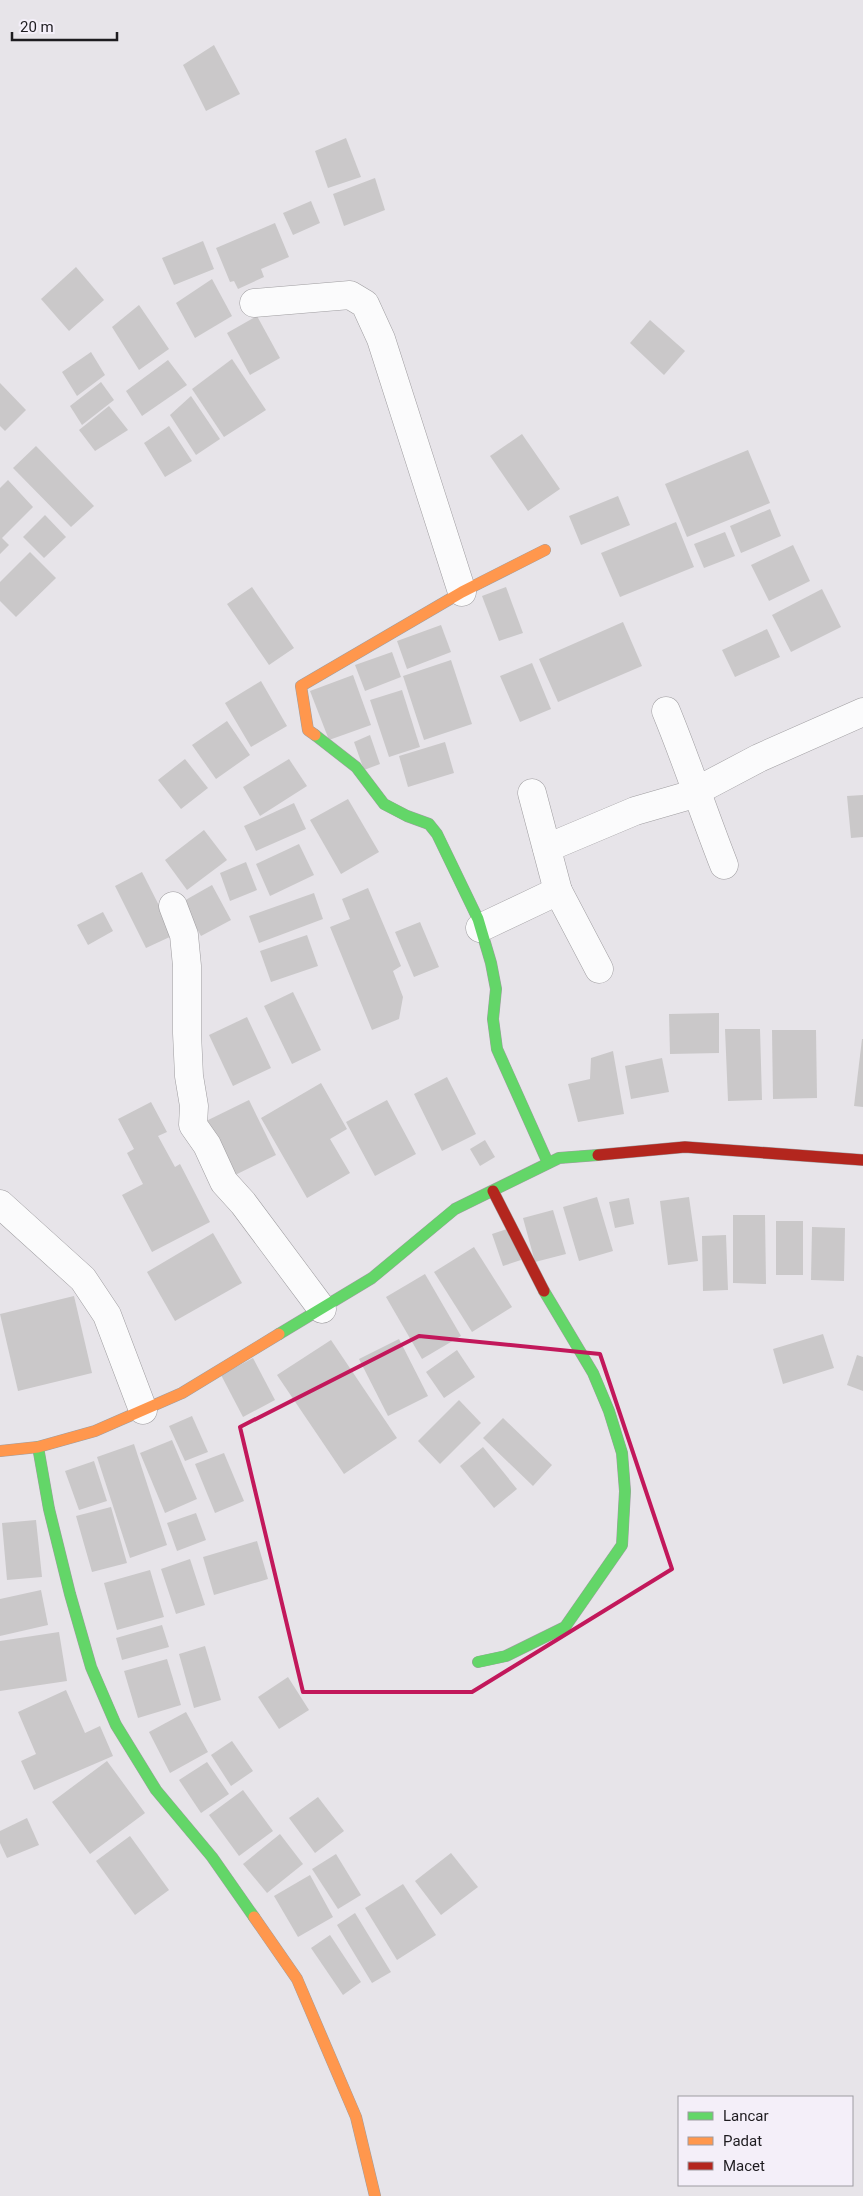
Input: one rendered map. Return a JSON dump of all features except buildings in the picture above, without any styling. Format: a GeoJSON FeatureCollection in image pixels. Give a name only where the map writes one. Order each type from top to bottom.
{"type":"FeatureCollection","features":[{"type":"Feature","properties":{"kind":"main road"},"geometry":{"type":"LineString","coordinates":[[545,550],[462,592],[301,686],[308,730],[356,767],[384,804],[407,816],[429,824],[437,834],[480,928],[491,963],[496,989],[493,1019],[497,1049],[548,1162]]}},
{"type":"Feature","properties":{"kind":"main road"},"geometry":{"type":"LineString","coordinates":[[0,1451],[38,1447],[95,1431],[182,1393],[372,1278],[455,1209],[559,1158],[685,1148],[863,1160]]}},
{"type":"Feature","properties":{"kind":"main road"},"geometry":{"type":"LineString","coordinates":[[478,1662],[506,1656],[565,1628],[622,1545],[625,1491],[622,1453],[609,1411],[593,1373],[535,1276],[493,1191]]}},
{"type":"Feature","properties":{"kind":"main road"},"geometry":{"type":"LineString","coordinates":[[38,1447],[49,1509],[70,1594],[91,1667],[116,1725],[156,1790],[212,1857],[297,1979],[356,2117],[375,2196]]}},
{"type":"Feature","properties":{"kind":"street"},"geometry":{"type":"LineString","coordinates":[[254,303],[350,294],[365,304],[381,339],[462,592]]}},
{"type":"Feature","properties":{"kind":"street"},"geometry":{"type":"LineString","coordinates":[[666,711],[724,865]]}},
{"type":"Feature","properties":{"kind":"street"},"geometry":{"type":"LineString","coordinates":[[547,848],[635,811],[687,796],[759,758],[863,712]]}},
{"type":"Feature","properties":{"kind":"street"},"geometry":{"type":"LineString","coordinates":[[532,793],[558,891],[599,969]]}},
{"type":"Feature","properties":{"kind":"street"},"geometry":{"type":"LineString","coordinates":[[480,928],[558,891]]}},
{"type":"Feature","properties":{"kind":"street"},"geometry":{"type":"LineString","coordinates":[[174,906],[184,935],[187,966],[187,1033],[194,1124],[224,1182],[243,1203],[322,1309]]}},
{"type":"Feature","properties":{"kind":"street"},"geometry":{"type":"LineString","coordinates":[[0,1204],[83,1279],[107,1315],[143,1410]]}},
{"type":"Feature","properties":{"kind":"highlighted area"},"geometry":{"type":"Polygon","coordinates":[[[419,1336],[600,1354],[672,1569],[472,1692],[303,1692],[240,1427],[419,1336]]]}},
{"type":"Feature","properties":{"kind":"traffic: fast"},"geometry":{"type":"LineString","coordinates":[[315,735],[356,767],[384,804],[407,816],[429,824],[437,834],[478,919],[491,963],[496,989],[493,1019],[497,1049],[548,1163]]}},
{"type":"Feature","properties":{"kind":"traffic: fast"},"geometry":{"type":"LineString","coordinates":[[279,1334],[372,1278],[455,1209],[559,1158],[598,1155]]}},
{"type":"Feature","properties":{"kind":"traffic: fast"},"geometry":{"type":"LineString","coordinates":[[478,1662],[506,1656],[565,1627],[622,1545],[625,1491],[622,1453],[609,1411],[593,1373],[544,1291]]}},
{"type":"Feature","properties":{"kind":"traffic: fast"},"geometry":{"type":"LineString","coordinates":[[38,1447],[49,1509],[70,1594],[91,1667],[116,1725],[156,1790],[212,1857],[254,1917]]}},
{"type":"Feature","properties":{"kind":"traffic: slow"},"geometry":{"type":"LineString","coordinates":[[315,735],[308,730],[301,686],[462,592],[545,550]]}},
{"type":"Feature","properties":{"kind":"traffic: slow"},"geometry":{"type":"LineString","coordinates":[[0,1451],[38,1447],[95,1431],[182,1393],[279,1334]]}},
{"type":"Feature","properties":{"kind":"traffic: slow"},"geometry":{"type":"LineString","coordinates":[[254,1917],[297,1979],[356,2117],[375,2196]]}},
{"type":"Feature","properties":{"kind":"traffic: jam"},"geometry":{"type":"LineString","coordinates":[[598,1155],[685,1147],[863,1160]]}},
{"type":"Feature","properties":{"kind":"traffic: jam"},"geometry":{"type":"LineString","coordinates":[[493,1191],[544,1291]]}}]}
